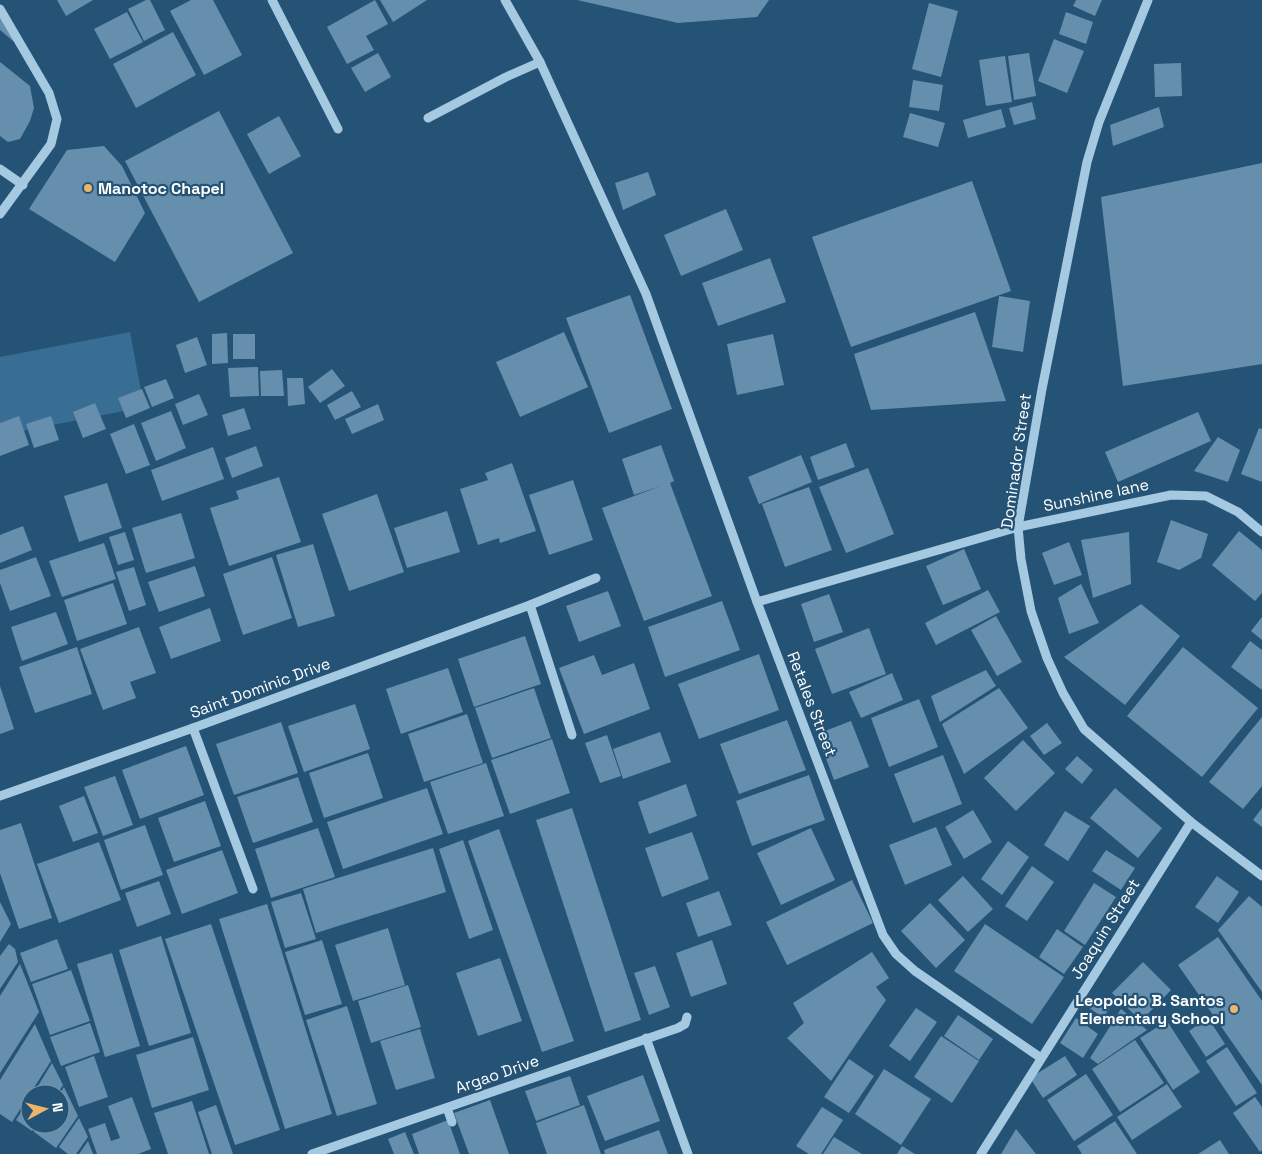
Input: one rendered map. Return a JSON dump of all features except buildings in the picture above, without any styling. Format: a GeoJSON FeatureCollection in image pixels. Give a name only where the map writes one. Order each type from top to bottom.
{"type":"FeatureCollection","features":[{"type":"Feature","properties":{"kind":"street"},"geometry":{"type":"LineString","coordinates":[[272,0],[338,129]]}},
{"type":"Feature","properties":{"kind":"street","name":"Retales Street"},"geometry":{"type":"LineString","coordinates":[[505,0],[540,62],[646,294],[757,602],[883,935],[896,954],[915,971],[1041,1058]]}},
{"type":"Feature","properties":{"kind":"street","name":"Dominador Street"},"geometry":{"type":"LineString","coordinates":[[1148,0],[1099,122],[1087,162],[1042,389],[1018,527],[1021,559],[1031,611],[1047,658],[1084,728],[1191,822],[1262,876]]}},
{"type":"Feature","properties":{"kind":"street"},"geometry":{"type":"LineString","coordinates":[[0,9],[49,93],[57,119],[51,144],[23,185],[0,214]]}},
{"type":"Feature","properties":{"kind":"street"},"geometry":{"type":"LineString","coordinates":[[428,118],[506,77],[540,62]]}},
{"type":"Feature","properties":{"kind":"street"},"geometry":{"type":"LineString","coordinates":[[0,169],[23,185]]}},
{"type":"Feature","properties":{"kind":"street","name":"Sunshine lane"},"geometry":{"type":"LineString","coordinates":[[757,602],[1018,527],[1171,495],[1206,496],[1238,512],[1262,532]]}},
{"type":"Feature","properties":{"kind":"street","name":"Saint Dominic Drive"},"geometry":{"type":"LineString","coordinates":[[0,796],[530,605],[596,578]]}},
{"type":"Feature","properties":{"kind":"street"},"geometry":{"type":"LineString","coordinates":[[530,605],[572,736]]}},
{"type":"Feature","properties":{"kind":"street"},"geometry":{"type":"LineString","coordinates":[[192,728],[254,889]]}},
{"type":"Feature","properties":{"kind":"street","name":"Joaquin Street"},"geometry":{"type":"LineString","coordinates":[[981,1154],[1191,822]]}},
{"type":"Feature","properties":{"kind":"street","name":"Argao Drive"},"geometry":{"type":"LineString","coordinates":[[312,1154],[685,1024],[687,1017]]}},
{"type":"Feature","properties":{"kind":"street"},"geometry":{"type":"LineString","coordinates":[[646,1038],[688,1154]]}},
{"type":"Feature","properties":{"kind":"street"},"geometry":{"type":"LineString","coordinates":[[446,1108],[452,1122]]}},
{"type":"Feature","properties":{"kind":"shaded area"},"geometry":{"type":"Polygon","coordinates":[[[130,332],[144,407],[2,435],[0,425],[0,357],[130,332]]]}},
{"type":"Feature","properties":{"kind":"place","name":"Manotoc Chapel"},"geometry":{"type":"Point","coordinates":[88,188]}},
{"type":"Feature","properties":{"kind":"place","name":"Leopoldo B. Santos Elementary School"},"geometry":{"type":"Point","coordinates":[1234,1009]}}]}
